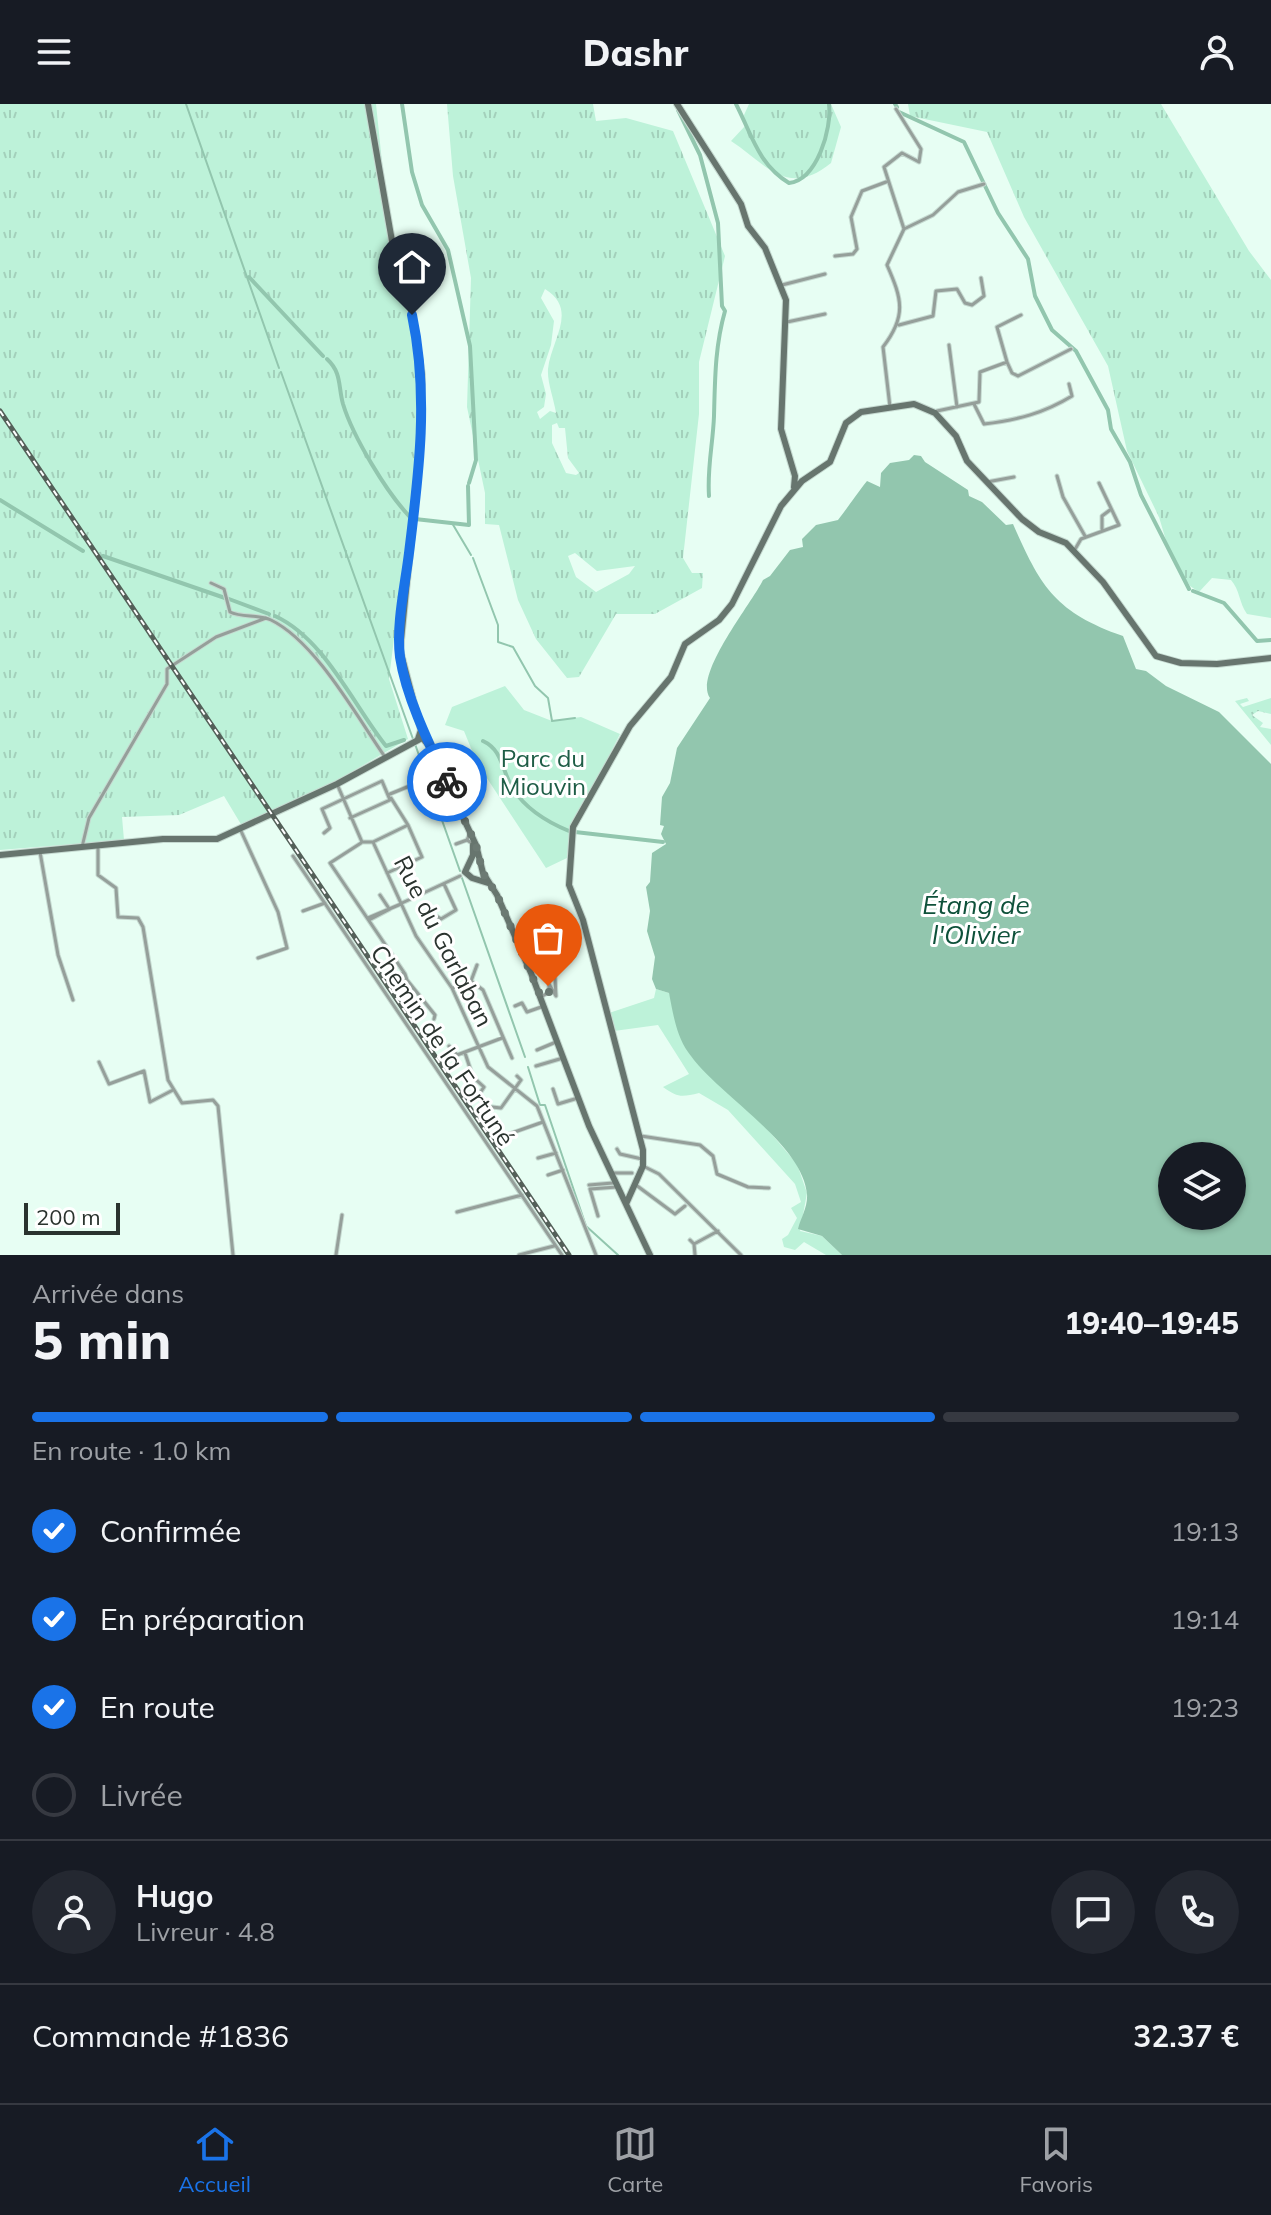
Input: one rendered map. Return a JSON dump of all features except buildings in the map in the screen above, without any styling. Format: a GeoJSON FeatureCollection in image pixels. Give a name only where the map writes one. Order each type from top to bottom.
{"type":"FeatureCollection","features":[{"type":"Feature","properties":{"kind":"street"},"geometry":{"type":"LineString","coordinates":[[368,104],[392,241],[410,304],[422,375],[420,453],[400,650],[422,736],[458,807],[481,863],[480,876]]}},
{"type":"Feature","properties":{"kind":"street"},"geometry":{"type":"LineString","coordinates":[[677,104],[725,185],[741,204],[748,226],[765,248],[786,300],[781,429],[795,476],[793,490]]}},
{"type":"Feature","properties":{"kind":"street"},"geometry":{"type":"LineString","coordinates":[[896,109],[921,149],[919,162],[902,153],[884,167],[886,182],[904,229]]}},
{"type":"Feature","properties":{"kind":"street"},"geometry":{"type":"LineString","coordinates":[[835,256],[856,252],[851,217],[862,191],[886,182]]}},
{"type":"Feature","properties":{"kind":"street"},"geometry":{"type":"LineString","coordinates":[[890,407],[883,347],[898,325],[899,298],[887,265],[904,229],[933,215],[958,192],[984,184]]}},
{"type":"Feature","properties":{"kind":"street"},"geometry":{"type":"LineString","coordinates":[[779,286],[825,274]]}},
{"type":"Feature","properties":{"kind":"street"},"geometry":{"type":"LineString","coordinates":[[898,325],[933,316],[936,291],[957,289],[965,303],[972,305],[984,296],[981,278]]}},
{"type":"Feature","properties":{"kind":"street"},"geometry":{"type":"LineString","coordinates":[[787,322],[825,314]]}},
{"type":"Feature","properties":{"kind":"street"},"geometry":{"type":"LineString","coordinates":[[1021,315],[997,327],[1012,373],[1018,376],[1071,349]]}},
{"type":"Feature","properties":{"kind":"street"},"geometry":{"type":"LineString","coordinates":[[949,345],[957,407]]}},
{"type":"Feature","properties":{"kind":"street"},"geometry":{"type":"LineString","coordinates":[[933,412],[974,404],[982,398],[979,373],[1007,362]]}},
{"type":"Feature","properties":{"kind":"street"},"geometry":{"type":"LineString","coordinates":[[974,404],[984,424],[1028,418],[1072,396],[1069,384]]}},
{"type":"Feature","properties":{"kind":"street"},"geometry":{"type":"LineString","coordinates":[[624,1192],[643,1163],[640,1136],[583,920],[569,885],[570,838],[630,726],[662,692],[685,644],[719,620],[732,604],[781,506],[793,490],[830,462],[846,423],[853,416],[914,404],[933,412],[956,436],[967,461],[1030,527],[1066,543],[1074,551],[1116,597],[1136,632],[1156,656],[1181,663],[1217,664],[1271,658]]}},
{"type":"Feature","properties":{"kind":"street"},"geometry":{"type":"LineString","coordinates":[[1057,476],[1063,497],[1085,536]]}},
{"type":"Feature","properties":{"kind":"street"},"geometry":{"type":"LineString","coordinates":[[987,482],[1014,477]]}},
{"type":"Feature","properties":{"kind":"street"},"geometry":{"type":"LineString","coordinates":[[1074,551],[1077,542],[1085,536],[1119,525],[1099,483]]}},
{"type":"Feature","properties":{"kind":"street"},"geometry":{"type":"LineString","coordinates":[[1102,529],[1102,516],[1110,510]]}},
{"type":"Feature","properties":{"kind":"street"},"geometry":{"type":"LineString","coordinates":[[211,583],[224,589],[230,612],[266,618],[289,633],[315,660],[386,758]]}},
{"type":"Feature","properties":{"kind":"street"},"geometry":{"type":"LineString","coordinates":[[82,847],[89,818],[167,684],[167,669],[199,646],[266,618]]}},
{"type":"Feature","properties":{"kind":"street"},"geometry":{"type":"LineString","coordinates":[[0,855],[163,839],[207,841],[241,830],[337,784],[422,736]]}},
{"type":"Feature","properties":{"kind":"street"},"geometry":{"type":"LineString","coordinates":[[324,833],[330,828],[322,809],[382,781],[408,825],[422,857],[387,873]]}},
{"type":"Feature","properties":{"kind":"street","name":"Rue du Garlaban"},"geometry":{"type":"LineString","coordinates":[[337,784],[362,842],[373,842],[400,904],[429,957],[452,988],[488,1067],[537,1106],[544,1122]]}},
{"type":"Feature","properties":{"kind":"street"},"geometry":{"type":"LineString","coordinates":[[350,818],[412,785],[425,810]]}},
{"type":"Feature","properties":{"kind":"street"},"geometry":{"type":"LineString","coordinates":[[373,842],[408,825]]}},
{"type":"Feature","properties":{"kind":"street"},"geometry":{"type":"LineString","coordinates":[[241,830],[278,912],[287,948],[258,958]]}},
{"type":"Feature","properties":{"kind":"street"},"geometry":{"type":"LineString","coordinates":[[456,844],[471,840]]}},
{"type":"Feature","properties":{"kind":"street"},"geometry":{"type":"LineString","coordinates":[[368,920],[460,876],[471,861],[471,840]]}},
{"type":"Feature","properties":{"kind":"street"},"geometry":{"type":"LineString","coordinates":[[362,842],[330,863],[403,973],[399,979],[407,980],[435,1015],[434,1019]]}},
{"type":"Feature","properties":{"kind":"street"},"geometry":{"type":"LineString","coordinates":[[98,845],[98,875],[116,888],[118,917],[138,918],[143,927],[168,1080],[182,1103],[213,1100],[218,1106],[233,1255]]}},
{"type":"Feature","properties":{"kind":"street"},"geometry":{"type":"LineString","coordinates":[[40,852],[58,955],[73,1000]]}},
{"type":"Feature","properties":{"kind":"street","name":"Chemin de la Fortuné"},"geometry":{"type":"LineString","coordinates":[[293,856],[562,1255]]}},
{"type":"Feature","properties":{"kind":"street"},"geometry":{"type":"LineString","coordinates":[[471,861],[481,863]]}},
{"type":"Feature","properties":{"kind":"street"},"geometry":{"type":"LineString","coordinates":[[465,868],[469,877]]}},
{"type":"Feature","properties":{"kind":"street"},"geometry":{"type":"LineString","coordinates":[[460,876],[480,876],[489,883],[541,997],[578,1098],[611,1173],[624,1192],[650,1255]]}},
{"type":"Feature","properties":{"kind":"street"},"geometry":{"type":"LineString","coordinates":[[438,917],[441,919],[456,910],[444,884]]}},
{"type":"Feature","properties":{"kind":"street"},"geometry":{"type":"LineString","coordinates":[[380,895],[389,908]]}},
{"type":"Feature","properties":{"kind":"street"},"geometry":{"type":"LineString","coordinates":[[303,911],[325,903]]}},
{"type":"Feature","properties":{"kind":"street"},"geometry":{"type":"LineString","coordinates":[[452,988],[471,981],[477,965]]}},
{"type":"Feature","properties":{"kind":"street"},"geometry":{"type":"LineString","coordinates":[[541,997],[549,992],[549,984],[556,996],[555,978]]}},
{"type":"Feature","properties":{"kind":"street"},"geometry":{"type":"LineString","coordinates":[[471,981],[483,990],[512,1058]]}},
{"type":"Feature","properties":{"kind":"street"},"geometry":{"type":"LineString","coordinates":[[515,1006],[522,1003],[527,1012],[544,1006]]}},
{"type":"Feature","properties":{"kind":"street"},"geometry":{"type":"LineString","coordinates":[[449,1046],[457,1055],[502,1038]]}},
{"type":"Feature","properties":{"kind":"street"},"geometry":{"type":"LineString","coordinates":[[537,1050],[557,1042]]}},
{"type":"Feature","properties":{"kind":"street"},"geometry":{"type":"LineString","coordinates":[[465,1053],[473,1077],[484,1087],[480,1093]]}},
{"type":"Feature","properties":{"kind":"street"},"geometry":{"type":"LineString","coordinates":[[536,1066],[563,1058]]}},
{"type":"Feature","properties":{"kind":"street"},"geometry":{"type":"LineString","coordinates":[[99,1062],[109,1084],[144,1071],[150,1102],[173,1090]]}},
{"type":"Feature","properties":{"kind":"street"},"geometry":{"type":"LineString","coordinates":[[492,1107],[501,1108],[521,1080],[517,1076]]}},
{"type":"Feature","properties":{"kind":"street"},"geometry":{"type":"LineString","coordinates":[[553,1089],[558,1104],[578,1098]]}},
{"type":"Feature","properties":{"kind":"street"},"geometry":{"type":"LineString","coordinates":[[509,1134],[544,1122],[596,1255]]}},
{"type":"Feature","properties":{"kind":"street"},"geometry":{"type":"LineString","coordinates":[[640,1136],[649,1134],[700,1145],[713,1156],[717,1174],[748,1187],[769,1188]]}},
{"type":"Feature","properties":{"kind":"street"},"geometry":{"type":"LineString","coordinates":[[617,1149],[620,1154],[643,1163],[659,1174],[741,1255]]}},
{"type":"Feature","properties":{"kind":"street"},"geometry":{"type":"LineString","coordinates":[[538,1158],[556,1153]]}},
{"type":"Feature","properties":{"kind":"street"},"geometry":{"type":"LineString","coordinates":[[548,1175],[563,1170]]}},
{"type":"Feature","properties":{"kind":"street"},"geometry":{"type":"LineString","coordinates":[[611,1173],[632,1173]]}},
{"type":"Feature","properties":{"kind":"street"},"geometry":{"type":"LineString","coordinates":[[589,1185],[624,1192],[675,1214],[685,1206]]}},
{"type":"Feature","properties":{"kind":"street"},"geometry":{"type":"LineString","coordinates":[[598,1216],[590,1189],[624,1192]]}},
{"type":"Feature","properties":{"kind":"street"},"geometry":{"type":"LineString","coordinates":[[457,1212],[522,1195]]}},
{"type":"Feature","properties":{"kind":"street"},"geometry":{"type":"LineString","coordinates":[[336,1255],[342,1215]]}},
{"type":"Feature","properties":{"kind":"street"},"geometry":{"type":"LineString","coordinates":[[695,1255],[692,1242],[718,1231]]}},
{"type":"Feature","properties":{"kind":"street"},"geometry":{"type":"LineString","coordinates":[[519,1255],[556,1246]]}},
{"type":"Feature","properties":{"kind":"green space"},"geometry":{"type":"Polygon","coordinates":[[[0,104],[376,104],[385,191],[424,396],[389,679],[408,739],[324,788],[242,826],[224,796],[179,815],[122,817],[124,840],[0,850],[0,104]]]}},
{"type":"Feature","properties":{"kind":"green space"},"geometry":{"type":"Polygon","coordinates":[[[447,104],[593,104],[596,121],[626,118],[673,131],[725,256],[699,362],[699,414],[683,558],[692,573],[703,573],[702,588],[655,614],[616,614],[579,677],[567,678],[536,639],[518,600],[499,525],[485,524],[485,493],[467,407],[471,278],[453,176],[447,104]],[[545,289],[541,298],[554,321],[551,345],[541,375],[546,394],[544,407],[537,412],[540,419],[550,411],[556,413],[548,369],[562,316],[555,297],[545,289]],[[557,423],[552,425],[552,443],[566,473],[576,475],[579,473],[568,458],[565,428],[559,428],[557,423]],[[575,553],[568,556],[576,577],[596,592],[629,574],[635,566],[597,571],[575,553]]]}},
{"type":"Feature","properties":{"kind":"green space"},"geometry":{"type":"Polygon","coordinates":[[[749,104],[831,104],[841,127],[831,163],[802,178],[789,178],[766,167],[731,141],[745,126],[744,115],[749,104]]]}},
{"type":"Feature","properties":{"kind":"green space"},"geometry":{"type":"Polygon","coordinates":[[[908,104],[1161,104],[1249,251],[1271,280],[1271,618],[1247,614],[1231,580],[1212,578],[1199,592],[1190,586],[1170,554],[1159,517],[1127,451],[1108,366],[1024,217],[987,132],[910,116],[908,104]]]}},
{"type":"Feature","properties":{"kind":"green space","name":"Parc du Miouvin"},"geometry":{"type":"Polygon","coordinates":[[[505,686],[524,710],[552,721],[581,717],[620,734],[571,832],[567,858],[546,868],[477,763],[464,731],[445,725],[452,707],[505,686]]]}},
{"type":"Feature","properties":{"kind":"green space"},"geometry":{"type":"Polygon","coordinates":[[[1247,698],[1249,701],[1240,704],[1243,707],[1271,698],[1271,714],[1258,711],[1252,715],[1263,723],[1260,727],[1271,729],[1271,745],[1235,701],[1247,698]]]}},
{"type":"Feature","properties":{"kind":"green space"},"geometry":{"type":"Polygon","coordinates":[[[656,989],[669,993],[691,1056],[752,1111],[797,1164],[807,1193],[800,1231],[822,1236],[842,1255],[826,1255],[804,1242],[795,1250],[784,1247],[782,1239],[788,1235],[797,1218],[791,1208],[801,1202],[795,1184],[728,1110],[699,1093],[680,1096],[663,1087],[689,1074],[658,1025],[614,1031],[609,1013],[654,998],[656,989]]]}},
{"type":"Feature","properties":{"kind":"water","name":"Étang de l'Olivier"},"geometry":{"type":"Polygon","coordinates":[[[914,455],[921,456],[925,462],[968,490],[969,496],[982,502],[1006,525],[1013,524],[1032,564],[1052,594],[1080,617],[1123,636],[1136,669],[1146,671],[1166,686],[1219,712],[1271,764],[1271,1255],[842,1255],[822,1236],[798,1229],[807,1199],[802,1175],[775,1137],[718,1085],[688,1052],[678,1031],[669,993],[656,989],[652,979],[655,957],[647,931],[650,911],[646,887],[650,882],[652,853],[666,844],[661,834],[664,826],[660,825],[662,797],[670,783],[677,748],[710,698],[707,687],[716,657],[763,580],[770,576],[790,550],[803,547],[802,539],[816,525],[838,520],[867,481],[880,487],[881,473],[890,463],[909,460],[914,455]]]}},
{"type":"Feature","properties":{"kind":"waterway"},"geometry":{"type":"LineString","coordinates":[[186,104],[279,368]]}},
{"type":"Feature","properties":{"kind":"waterway"},"geometry":{"type":"LineString","coordinates":[[402,104],[412,172],[422,205],[448,250],[470,346],[476,460],[469,483]]}},
{"type":"Feature","properties":{"kind":"waterway"},"geometry":{"type":"LineString","coordinates":[[736,104],[763,158],[789,183],[807,173],[821,152],[828,126],[829,104]]}},
{"type":"Feature","properties":{"kind":"waterway"},"geometry":{"type":"LineString","coordinates":[[678,110],[700,155],[718,223],[722,306],[725,311],[716,363],[709,496]]}},
{"type":"Feature","properties":{"kind":"waterway"},"geometry":{"type":"LineString","coordinates":[[899,112],[964,142],[998,213],[1028,259],[1035,296],[1052,330],[1076,351],[1108,410],[1111,429],[1130,462],[1141,495],[1189,589]]}},
{"type":"Feature","properties":{"kind":"waterway"},"geometry":{"type":"LineString","coordinates":[[249,277],[323,356]]}},
{"type":"Feature","properties":{"kind":"waterway"},"geometry":{"type":"LineString","coordinates":[[327,359],[337,375],[343,404],[363,448],[391,494],[410,517]]}},
{"type":"Feature","properties":{"kind":"waterway"},"geometry":{"type":"LineString","coordinates":[[281,372],[413,739]]}},
{"type":"Feature","properties":{"kind":"waterway"},"geometry":{"type":"LineString","coordinates":[[415,519],[469,525],[468,486]]}},
{"type":"Feature","properties":{"kind":"waterway"},"geometry":{"type":"LineString","coordinates":[[0,500],[83,551]]}},
{"type":"Feature","properties":{"kind":"waterway"},"geometry":{"type":"LineString","coordinates":[[452,523],[471,555]]}},
{"type":"Feature","properties":{"kind":"waterway"},"geometry":{"type":"LineString","coordinates":[[103,556],[225,598]]}},
{"type":"Feature","properties":{"kind":"waterway"},"geometry":{"type":"LineString","coordinates":[[473,558],[498,625],[498,642],[513,647],[535,686],[548,698],[552,721],[575,718]]}},
{"type":"Feature","properties":{"kind":"waterway"},"geometry":{"type":"LineString","coordinates":[[1193,591],[1224,603],[1257,641],[1271,640]]}},
{"type":"Feature","properties":{"kind":"waterway"},"geometry":{"type":"LineString","coordinates":[[229,599],[269,614]]}},
{"type":"Feature","properties":{"kind":"waterway"},"geometry":{"type":"LineString","coordinates":[[275,616],[309,640],[323,656],[386,746],[404,740]]}},
{"type":"Feature","properties":{"kind":"waterway"},"geometry":{"type":"LineString","coordinates":[[483,741],[495,750],[509,782],[524,803],[545,819],[569,831]]}},
{"type":"Feature","properties":{"kind":"waterway"},"geometry":{"type":"LineString","coordinates":[[415,744],[460,871]]}},
{"type":"Feature","properties":{"kind":"waterway"},"geometry":{"type":"LineString","coordinates":[[575,832],[663,842]]}},
{"type":"Feature","properties":{"kind":"waterway"},"geometry":{"type":"LineString","coordinates":[[462,878],[525,1057]]}},
{"type":"Feature","properties":{"kind":"waterway"},"geometry":{"type":"LineString","coordinates":[[528,1067],[540,1105],[545,1105],[586,1226],[618,1255]]}},
{"type":"Feature","properties":{"kind":"railway"},"geometry":{"type":"LineString","coordinates":[[0,411],[569,1255]]}},
{"type":"Feature","properties":{"kind":"way so far"},"geometry":{"type":"LineString","coordinates":[[447,782],[476,845],[483,873],[497,895],[541,997],[549,992],[548,986]]}},
{"type":"Feature","properties":{"kind":"route"},"geometry":{"type":"LineString","coordinates":[[412,315],[421,369],[422,423],[400,655],[419,721],[428,733],[430,747],[447,782]]}}]}
